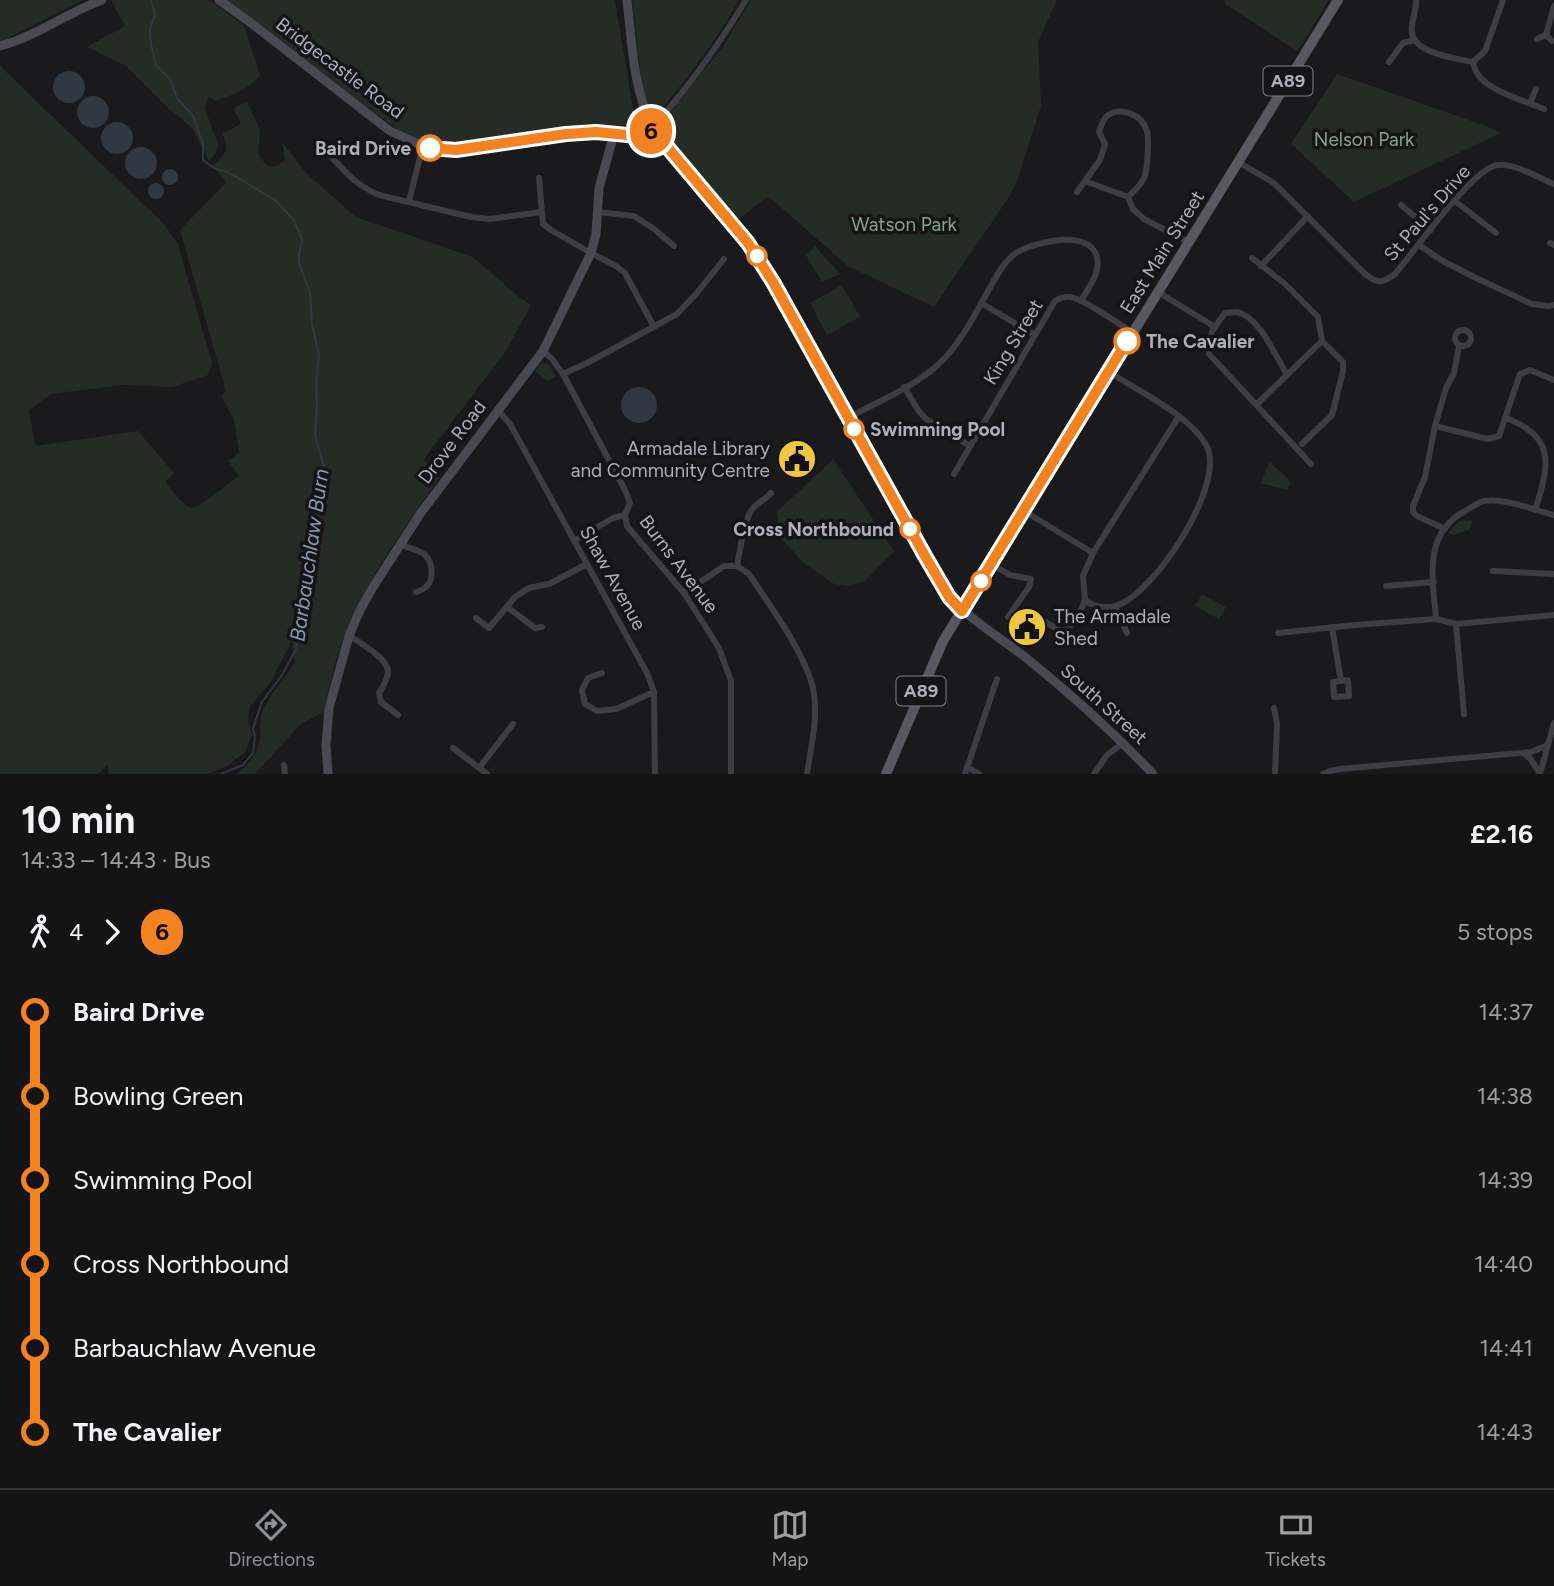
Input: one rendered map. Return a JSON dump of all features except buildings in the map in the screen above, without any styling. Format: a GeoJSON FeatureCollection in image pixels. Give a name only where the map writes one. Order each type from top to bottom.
{"type":"FeatureCollection","features":[{"type":"Feature","properties":{"kind":"main road","name":"A89"},"geometry":{"type":"LineString","coordinates":[[1238,162],[1338,0]]}},
{"type":"Feature","properties":{"kind":"main road","name":"East Main Street"},"geometry":{"type":"LineString","coordinates":[[962,611],[1238,162]]}},
{"type":"Feature","properties":{"kind":"main road","name":"A89"},"geometry":{"type":"LineString","coordinates":[[886,774],[943,642],[962,611]]}},
{"type":"Feature","properties":{"kind":"street"},"geometry":{"type":"LineString","coordinates":[[0,46],[23,39],[102,0]]}},
{"type":"Feature","properties":{"kind":"street","name":"Bridgecastle Road"},"geometry":{"type":"LineString","coordinates":[[219,0],[390,131],[423,146],[456,150],[596,132],[638,136],[652,128]]}},
{"type":"Feature","properties":{"kind":"street","name":"South Street"},"geometry":{"type":"LineString","coordinates":[[627,0],[636,83],[652,128],[750,246],[773,282],[949,597],[962,611],[1054,681],[1153,774]]}},
{"type":"Feature","properties":{"kind":"street"},"geometry":{"type":"LineString","coordinates":[[652,128],[699,73],[746,0]]}},
{"type":"Feature","properties":{"kind":"street"},"geometry":{"type":"LineString","coordinates":[[1416,0],[1411,30],[1413,40],[1424,49],[1473,62],[1486,51],[1503,0]]}},
{"type":"Feature","properties":{"kind":"street"},"geometry":{"type":"LineString","coordinates":[[1546,35],[1554,6]]}},
{"type":"Feature","properties":{"kind":"street"},"geometry":{"type":"LineString","coordinates":[[1537,39],[1546,35]]}},
{"type":"Feature","properties":{"kind":"street"},"geometry":{"type":"LineString","coordinates":[[1546,35],[1552,41]]}},
{"type":"Feature","properties":{"kind":"street"},"geometry":{"type":"LineString","coordinates":[[1389,62],[1403,43],[1413,40]]}},
{"type":"Feature","properties":{"kind":"street"},"geometry":{"type":"LineString","coordinates":[[1473,62],[1477,73],[1486,83],[1544,109]]}},
{"type":"Feature","properties":{"kind":"street"},"geometry":{"type":"LineString","coordinates":[[1530,103],[1536,89]]}},
{"type":"Feature","properties":{"kind":"street"},"geometry":{"type":"LineString","coordinates":[[1077,192],[1103,152],[1105,144],[1099,132],[1104,119],[1114,112],[1128,112],[1141,120],[1147,131],[1147,166],[1144,180],[1128,197]]}},
{"type":"Feature","properties":{"kind":"street","name":"Drove Road"},"geometry":{"type":"LineString","coordinates":[[328,774],[326,745],[329,708],[348,636],[373,587],[420,514],[542,351],[591,253],[596,234],[599,188],[614,134]]}},
{"type":"Feature","properties":{"kind":"street"},"geometry":{"type":"LineString","coordinates":[[409,201],[423,146]]}},
{"type":"Feature","properties":{"kind":"street"},"geometry":{"type":"LineString","coordinates":[[324,149],[353,181],[379,195],[490,219],[542,212]]}},
{"type":"Feature","properties":{"kind":"street","name":"St Paul's Drive"},"geometry":{"type":"LineString","coordinates":[[1238,162],[1274,183],[1363,272],[1376,281],[1386,281],[1395,274],[1476,177],[1496,164],[1510,165],[1554,184]]}},
{"type":"Feature","properties":{"kind":"street"},"geometry":{"type":"LineString","coordinates":[[538,178],[543,224],[625,273],[654,327]]}},
{"type":"Feature","properties":{"kind":"street"},"geometry":{"type":"LineString","coordinates":[[1085,181],[1128,197],[1133,209],[1144,219],[1188,242]]}},
{"type":"Feature","properties":{"kind":"street"},"geometry":{"type":"LineString","coordinates":[[1455,201],[1496,233]]}},
{"type":"Feature","properties":{"kind":"street"},"geometry":{"type":"LineString","coordinates":[[1401,205],[1432,230]]}},
{"type":"Feature","properties":{"kind":"street"},"geometry":{"type":"LineString","coordinates":[[597,212],[634,216],[674,246]]}},
{"type":"Feature","properties":{"kind":"street"},"geometry":{"type":"LineString","coordinates":[[1261,266],[1308,216]]}},
{"type":"Feature","properties":{"kind":"street"},"geometry":{"type":"LineString","coordinates":[[848,418],[929,373],[948,355],[964,332],[1003,266],[1014,254],[1037,244],[1074,239],[1093,248],[1098,262],[1097,273],[1081,301],[1132,332]]}},
{"type":"Feature","properties":{"kind":"street"},"geometry":{"type":"LineString","coordinates":[[1419,245],[1441,260],[1532,304],[1554,304]]}},
{"type":"Feature","properties":{"kind":"street"},"geometry":{"type":"LineString","coordinates":[[1252,258],[1285,284],[1318,317],[1322,341],[1343,362],[1332,415],[1302,444]]}},
{"type":"Feature","properties":{"kind":"street"},"geometry":{"type":"LineString","coordinates":[[563,374],[677,314],[724,259]]}},
{"type":"Feature","properties":{"kind":"street"},"geometry":{"type":"LineString","coordinates":[[1158,292],[1215,327]]}},
{"type":"Feature","properties":{"kind":"street","name":"King Street"},"geometry":{"type":"LineString","coordinates":[[954,474],[1055,302],[1070,297],[1081,301]]}},
{"type":"Feature","properties":{"kind":"street"},"geometry":{"type":"LineString","coordinates":[[981,303],[1035,335]]}},
{"type":"Feature","properties":{"kind":"street"},"geometry":{"type":"LineString","coordinates":[[1287,375],[1262,332],[1248,318],[1236,312],[1225,313],[1208,340],[1209,354],[1311,464]]}},
{"type":"Feature","properties":{"kind":"street"},"geometry":{"type":"LineString","coordinates":[[1256,404],[1322,341]]}},
{"type":"Feature","properties":{"kind":"street"},"geometry":{"type":"LineString","coordinates":[[1445,529],[1417,516],[1413,512],[1413,506],[1425,477],[1435,426],[1446,388],[1454,373],[1459,345]]}},
{"type":"Feature","properties":{"kind":"street","name":"Burns Avenue"},"geometry":{"type":"LineString","coordinates":[[542,351],[563,374],[625,490],[630,503],[625,515],[627,526],[684,593],[719,648],[731,681],[731,774]]}},
{"type":"Feature","properties":{"kind":"street"},"geometry":{"type":"LineString","coordinates":[[1435,426],[1488,439],[1499,436],[1520,374],[1530,370],[1554,380]]}},
{"type":"Feature","properties":{"kind":"street"},"geometry":{"type":"LineString","coordinates":[[1085,600],[1100,607],[1115,606],[1134,595],[1151,579],[1184,536],[1198,511],[1209,468],[1208,450],[1194,428],[1180,416],[1108,372]]}},
{"type":"Feature","properties":{"kind":"street"},"geometry":{"type":"LineString","coordinates":[[904,387],[926,418],[970,446]]}},
{"type":"Feature","properties":{"kind":"street","name":"Shaw Avenue"},"geometry":{"type":"LineString","coordinates":[[498,410],[510,424],[647,673],[654,692],[655,774]]}},
{"type":"Feature","properties":{"kind":"street"},"geometry":{"type":"LineString","coordinates":[[1045,622],[1065,633],[1080,612],[1085,600],[1083,576],[1093,553],[1180,416]]}},
{"type":"Feature","properties":{"kind":"street"},"geometry":{"type":"LineString","coordinates":[[1506,418],[1541,434],[1549,447],[1552,463],[1535,510]]}},
{"type":"Feature","properties":{"kind":"street"},"geometry":{"type":"LineString","coordinates":[[737,566],[753,508],[766,500],[771,493]]}},
{"type":"Feature","properties":{"kind":"street"},"geometry":{"type":"LineString","coordinates":[[1436,619],[1432,558],[1437,542],[1457,515],[1483,501],[1506,502],[1554,515]]}},
{"type":"Feature","properties":{"kind":"street"},"geometry":{"type":"LineString","coordinates":[[1024,511],[1093,553]]}},
{"type":"Feature","properties":{"kind":"street"},"geometry":{"type":"LineString","coordinates":[[574,541],[613,518],[625,515]]}},
{"type":"Feature","properties":{"kind":"street"},"geometry":{"type":"LineString","coordinates":[[401,544],[426,556],[431,566],[427,587],[416,593]]}},
{"type":"Feature","properties":{"kind":"street"},"geometry":{"type":"LineString","coordinates":[[476,618],[489,628],[515,597],[529,588],[550,584],[587,564]]}},
{"type":"Feature","properties":{"kind":"street"},"geometry":{"type":"LineString","coordinates":[[991,564],[1010,575],[1031,579],[1029,587],[1008,617]]}},
{"type":"Feature","properties":{"kind":"street"},"geometry":{"type":"LineString","coordinates":[[684,593],[724,566],[737,566],[749,574],[801,656],[813,688],[815,718],[807,774]]}},
{"type":"Feature","properties":{"kind":"street"},"geometry":{"type":"LineString","coordinates":[[1493,571],[1554,574]]}},
{"type":"Feature","properties":{"kind":"street"},"geometry":{"type":"LineString","coordinates":[[1386,586],[1434,582]]}},
{"type":"Feature","properties":{"kind":"street"},"geometry":{"type":"LineString","coordinates":[[1115,606],[1127,633]]}},
{"type":"Feature","properties":{"kind":"street"},"geometry":{"type":"LineString","coordinates":[[507,607],[535,628],[542,627]]}},
{"type":"Feature","properties":{"kind":"street"},"geometry":{"type":"LineString","coordinates":[[1278,633],[1436,619],[1456,624],[1554,615]]}},
{"type":"Feature","properties":{"kind":"street"},"geometry":{"type":"LineString","coordinates":[[1456,624],[1464,714]]}},
{"type":"Feature","properties":{"kind":"street"},"geometry":{"type":"LineString","coordinates":[[1332,628],[1341,681]]}},
{"type":"Feature","properties":{"kind":"street"},"geometry":{"type":"LineString","coordinates":[[348,636],[385,661],[388,669],[387,680],[379,693],[381,702],[398,715]]}},
{"type":"Feature","properties":{"kind":"street"},"geometry":{"type":"LineString","coordinates":[[602,673],[588,678],[582,690],[586,704],[597,711],[616,709],[654,692]]}},
{"type":"Feature","properties":{"kind":"street"},"geometry":{"type":"LineString","coordinates":[[979,774],[966,771],[997,679]]}},
{"type":"Feature","properties":{"kind":"street"},"geometry":{"type":"LineString","coordinates":[[1274,708],[1277,724],[1275,774]]}},
{"type":"Feature","properties":{"kind":"street"},"geometry":{"type":"LineString","coordinates":[[1540,774],[1554,723]]}},
{"type":"Feature","properties":{"kind":"street"},"geometry":{"type":"LineString","coordinates":[[479,768],[513,724]]}},
{"type":"Feature","properties":{"kind":"street"},"geometry":{"type":"LineString","coordinates":[[1094,774],[1107,755],[1123,743]]}},
{"type":"Feature","properties":{"kind":"street"},"geometry":{"type":"LineString","coordinates":[[1323,774],[1340,769],[1531,752],[1548,745]]}},
{"type":"Feature","properties":{"kind":"street"},"geometry":{"type":"LineString","coordinates":[[453,748],[487,774]]}},
{"type":"Feature","properties":{"kind":"street"},"geometry":{"type":"LineString","coordinates":[[1523,752],[1540,774]]}},
{"type":"Feature","properties":{"kind":"street"},"geometry":{"type":"LineString","coordinates":[[284,765],[285,774]]}},
{"type":"Feature","properties":{"kind":"green space"},"geometry":{"type":"Polygon","coordinates":[[[0,0],[83,0],[0,42],[0,0]]]}},
{"type":"Feature","properties":{"kind":"green space"},"geometry":{"type":"Polygon","coordinates":[[[111,0],[208,0],[244,26],[260,75],[234,94],[215,101],[209,97],[205,108],[219,144],[209,161],[192,128],[126,66],[87,47],[125,26],[111,0]]]}},
{"type":"Feature","properties":{"kind":"green space"},"geometry":{"type":"Polygon","coordinates":[[[223,0],[615,0],[634,114],[641,125],[572,127],[456,144],[425,143],[397,129],[223,0]]]}},
{"type":"Feature","properties":{"kind":"green space"},"geometry":{"type":"Polygon","coordinates":[[[632,0],[739,0],[701,58],[654,116],[644,101],[632,0]]]}},
{"type":"Feature","properties":{"kind":"green space","name":"Watson Park"},"geometry":{"type":"Polygon","coordinates":[[[751,0],[1057,0],[1038,42],[1041,106],[1016,184],[934,307],[848,266],[768,196],[735,222],[657,127],[723,47],[751,0]]]}},
{"type":"Feature","properties":{"kind":"green space"},"geometry":{"type":"Polygon","coordinates":[[[1224,0],[1329,0],[1297,51],[1225,4],[1224,0]]]}},
{"type":"Feature","properties":{"kind":"green space"},"geometry":{"type":"Polygon","coordinates":[[[0,66],[164,224],[178,244],[212,363],[208,375],[172,387],[123,385],[51,394],[29,410],[35,446],[138,431],[174,473],[165,482],[190,508],[200,505],[239,476],[228,461],[239,453],[234,419],[221,396],[226,391],[180,230],[226,183],[213,166],[226,148],[222,133],[241,123],[235,107],[247,102],[260,129],[258,154],[267,164],[273,167],[285,160],[282,142],[307,174],[356,217],[473,257],[531,305],[506,351],[424,459],[439,478],[389,551],[356,609],[340,649],[323,712],[301,724],[255,774],[236,774],[249,763],[255,753],[259,743],[263,710],[295,663],[292,641],[270,683],[250,706],[248,719],[252,736],[245,752],[227,766],[207,774],[109,774],[108,764],[98,774],[0,774],[0,66]]]}},
{"type":"Feature","properties":{"kind":"green space","name":"Nelson Park"},"geometry":{"type":"Polygon","coordinates":[[[1337,74],[1501,133],[1354,202],[1291,144],[1337,74]]]}},
{"type":"Feature","properties":{"kind":"green space"},"geometry":{"type":"Polygon","coordinates":[[[815,246],[840,274],[822,282],[806,255],[815,246]]]}},
{"type":"Feature","properties":{"kind":"green space"},"geometry":{"type":"Polygon","coordinates":[[[842,285],[860,317],[827,335],[810,303],[842,285]]]}},
{"type":"Feature","properties":{"kind":"green space"},"geometry":{"type":"Polygon","coordinates":[[[542,362],[548,364],[556,376],[547,381],[535,371],[542,362]]]}},
{"type":"Feature","properties":{"kind":"green space"},"geometry":{"type":"Polygon","coordinates":[[[833,459],[894,551],[865,581],[848,586],[834,584],[804,563],[780,537],[777,512],[833,459]]]}},
{"type":"Feature","properties":{"kind":"green space"},"geometry":{"type":"Polygon","coordinates":[[[1270,462],[1291,482],[1287,490],[1260,483],[1270,462]]]}},
{"type":"Feature","properties":{"kind":"green space"},"geometry":{"type":"Polygon","coordinates":[[[1473,520],[1469,530],[1453,535],[1448,533],[1459,521],[1473,520]]]}},
{"type":"Feature","properties":{"kind":"green space"},"geometry":{"type":"Polygon","coordinates":[[[1202,594],[1226,607],[1219,619],[1195,606],[1202,594]]]}},
{"type":"Feature","properties":{"kind":"shaded area"},"geometry":{"type":"Polygon","coordinates":[[[69,71],[80,76],[85,87],[80,98],[69,103],[58,98],[53,87],[58,76],[69,71]]]}},
{"type":"Feature","properties":{"kind":"shaded area"},"geometry":{"type":"Polygon","coordinates":[[[93,96],[104,101],[109,112],[104,123],[93,128],[82,123],[77,112],[82,101],[93,96]]]}},
{"type":"Feature","properties":{"kind":"shaded area"},"geometry":{"type":"Polygon","coordinates":[[[117,122],[128,127],[133,138],[128,149],[117,154],[106,149],[101,138],[106,127],[117,122]]]}},
{"type":"Feature","properties":{"kind":"shaded area"},"geometry":{"type":"Polygon","coordinates":[[[141,147],[153,151],[157,163],[153,175],[141,179],[129,175],[125,163],[129,151],[141,147]]]}},
{"type":"Feature","properties":{"kind":"shaded area"},"geometry":{"type":"Polygon","coordinates":[[[170,169],[178,177],[170,185],[162,177],[170,169]]]}},
{"type":"Feature","properties":{"kind":"shaded area"},"geometry":{"type":"Polygon","coordinates":[[[156,183],[162,185],[162,197],[156,199],[150,197],[148,191],[150,185],[156,183]]]}},
{"type":"Feature","properties":{"kind":"shaded area"},"geometry":{"type":"Polygon","coordinates":[[[639,387],[652,392],[657,405],[652,418],[639,423],[626,418],[621,405],[626,392],[639,387]]]}},
{"type":"Feature","properties":{"kind":"waterway","name":"Barbauchlaw Burn"},"geometry":{"type":"LineString","coordinates":[[151,0],[155,14],[150,29],[151,44],[156,65],[170,79],[177,98],[193,116],[203,144],[203,160],[275,200],[294,220],[302,240],[299,264],[310,292],[312,324],[319,356],[315,436],[325,470],[313,510],[296,649],[282,675],[262,702],[253,728],[253,753],[243,765],[221,774]]}},
{"type":"Feature","properties":{"kind":"bus line","name":"6"},"geometry":{"type":"LineString","coordinates":[[430,148],[456,150],[596,132],[638,136],[653,130],[748,243],[773,282],[925,556],[949,597],[962,611],[1127,341]]}},
{"type":"Feature","properties":{"kind":"place","name":"Baird Drive"},"geometry":{"type":"Point","coordinates":[430,148]}},
{"type":"Feature","properties":{"kind":"place","name":"The Cavalier"},"geometry":{"type":"Point","coordinates":[1127,341]}},
{"type":"Feature","properties":{"kind":"place","name":"Swimming Pool"},"geometry":{"type":"Point","coordinates":[854,429]}},
{"type":"Feature","properties":{"kind":"place","name":"Armadale Library and Community Centre"},"geometry":{"type":"Point","coordinates":[797,459]}},
{"type":"Feature","properties":{"kind":"place","name":"Cross Northbound"},"geometry":{"type":"Point","coordinates":[910,529]}},
{"type":"Feature","properties":{"kind":"place","name":"The Armadale Shed"},"geometry":{"type":"Point","coordinates":[1027,627]}}]}
